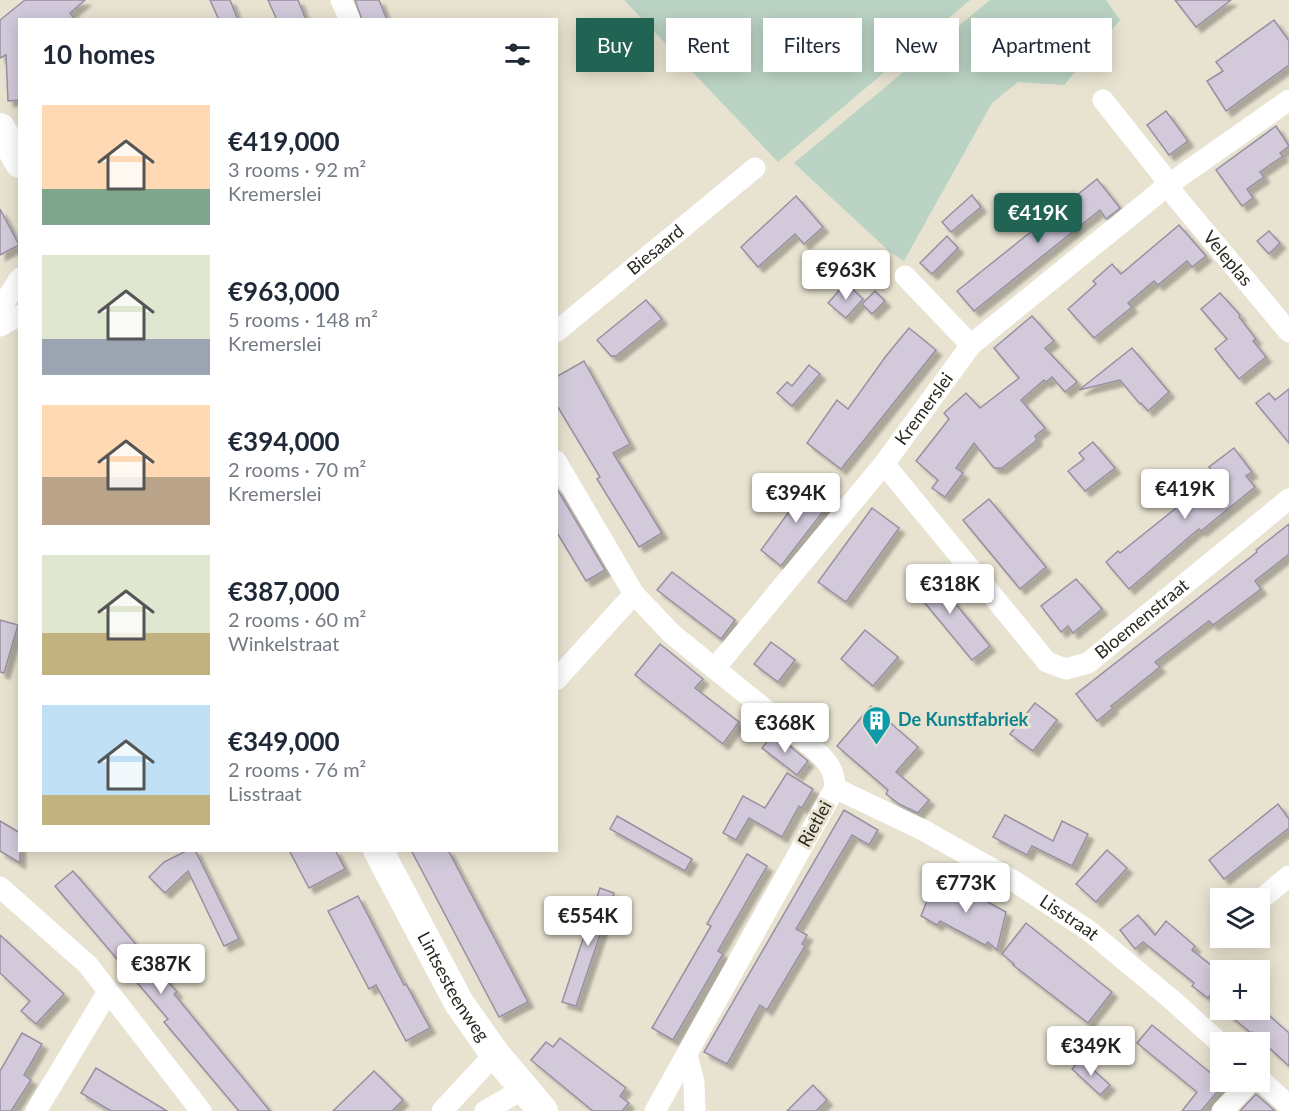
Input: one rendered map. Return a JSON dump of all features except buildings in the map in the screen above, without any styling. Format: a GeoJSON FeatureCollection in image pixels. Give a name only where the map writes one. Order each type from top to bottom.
{"type":"FeatureCollection","features":[{"type":"Feature","properties":{"kind":"street"},"geometry":{"type":"LineString","coordinates":[[341,0],[349,18]]}},
{"type":"Feature","properties":{"kind":"street"},"geometry":{"type":"LineString","coordinates":[[1103,100],[1168,185]]}},
{"type":"Feature","properties":{"kind":"street","name":"Kremerslei"},"geometry":{"type":"LineString","coordinates":[[716,668],[884,464],[971,345],[1168,185],[1289,100]]}},
{"type":"Feature","properties":{"kind":"street"},"geometry":{"type":"LineString","coordinates":[[0,128],[18,160]]}},
{"type":"Feature","properties":{"kind":"street","name":"Biesaard"},"geometry":{"type":"LineString","coordinates":[[558,330],[755,168]]}},
{"type":"Feature","properties":{"kind":"street","name":"Veleplas"},"geometry":{"type":"LineString","coordinates":[[1168,185],[1289,332]]}},
{"type":"Feature","properties":{"kind":"street"},"geometry":{"type":"LineString","coordinates":[[904,276],[971,345]]}},
{"type":"Feature","properties":{"kind":"street"},"geometry":{"type":"LineString","coordinates":[[0,309],[18,281]]}},
{"type":"Feature","properties":{"kind":"street"},"geometry":{"type":"LineString","coordinates":[[0,326],[18,316]]}},
{"type":"Feature","properties":{"kind":"street","name":"Rietlei"},"geometry":{"type":"LineString","coordinates":[[558,464],[634,594],[672,634],[813,748],[828,763],[835,776],[835,788],[655,1111]]}},
{"type":"Feature","properties":{"kind":"street","name":"Bloemenstraat"},"geometry":{"type":"LineString","coordinates":[[884,464],[1047,662],[1066,669],[1088,663],[1289,499]]}},
{"type":"Feature","properties":{"kind":"street"},"geometry":{"type":"LineString","coordinates":[[558,678],[634,594]]}},
{"type":"Feature","properties":{"kind":"street","name":"Lisstraat"},"geometry":{"type":"LineString","coordinates":[[835,788],[923,830],[994,870],[1088,930],[1210,1035]]}},
{"type":"Feature","properties":{"kind":"street","name":"Lintsesteenweg"},"geometry":{"type":"LineString","coordinates":[[379,852],[459,1004],[495,1054],[543,1111]]}},
{"type":"Feature","properties":{"kind":"street"},"geometry":{"type":"LineString","coordinates":[[1270,892],[1289,876]]}},
{"type":"Feature","properties":{"kind":"street"},"geometry":{"type":"LineString","coordinates":[[0,887],[88,965],[201,1111]]}},
{"type":"Feature","properties":{"kind":"street"},"geometry":{"type":"LineString","coordinates":[[36,1111],[108,992]]}},
{"type":"Feature","properties":{"kind":"street"},"geometry":{"type":"LineString","coordinates":[[442,1111],[495,1054]]}},
{"type":"Feature","properties":{"kind":"street"},"geometry":{"type":"LineString","coordinates":[[687,1055],[694,1082],[695,1111]]}},
{"type":"Feature","properties":{"kind":"street"},"geometry":{"type":"LineString","coordinates":[[1270,1088],[1289,1106]]}},
{"type":"Feature","properties":{"kind":"street"},"geometry":{"type":"LineString","coordinates":[[485,1111],[523,1089]]}},
{"type":"Feature","properties":{"kind":"street"},"geometry":{"type":"LineString","coordinates":[[1222,1111],[1240,1092]]}},
{"type":"Feature","properties":{"kind":"green space"},"geometry":{"type":"Polygon","coordinates":[[[624,0],[970,0],[949,18],[874,18],[874,72],[885,72],[778,162],[692,72],[751,72],[751,18],[666,18],[666,44],[654,32],[654,18],[641,18],[624,0]]]}},
{"type":"Feature","properties":{"kind":"green space"},"geometry":{"type":"Polygon","coordinates":[[[990,0],[1106,0],[1120,20],[1112,29],[1112,18],[971,18],[971,72],[1075,72],[1064,85],[1018,82],[992,103],[904,261],[890,252],[794,163],[903,72],[959,72],[959,26],[990,0]]]}},
{"type":"Feature","properties":{"kind":"place","name":"De Kunstfabriek"},"geometry":{"type":"Point","coordinates":[877,746]}}]}
